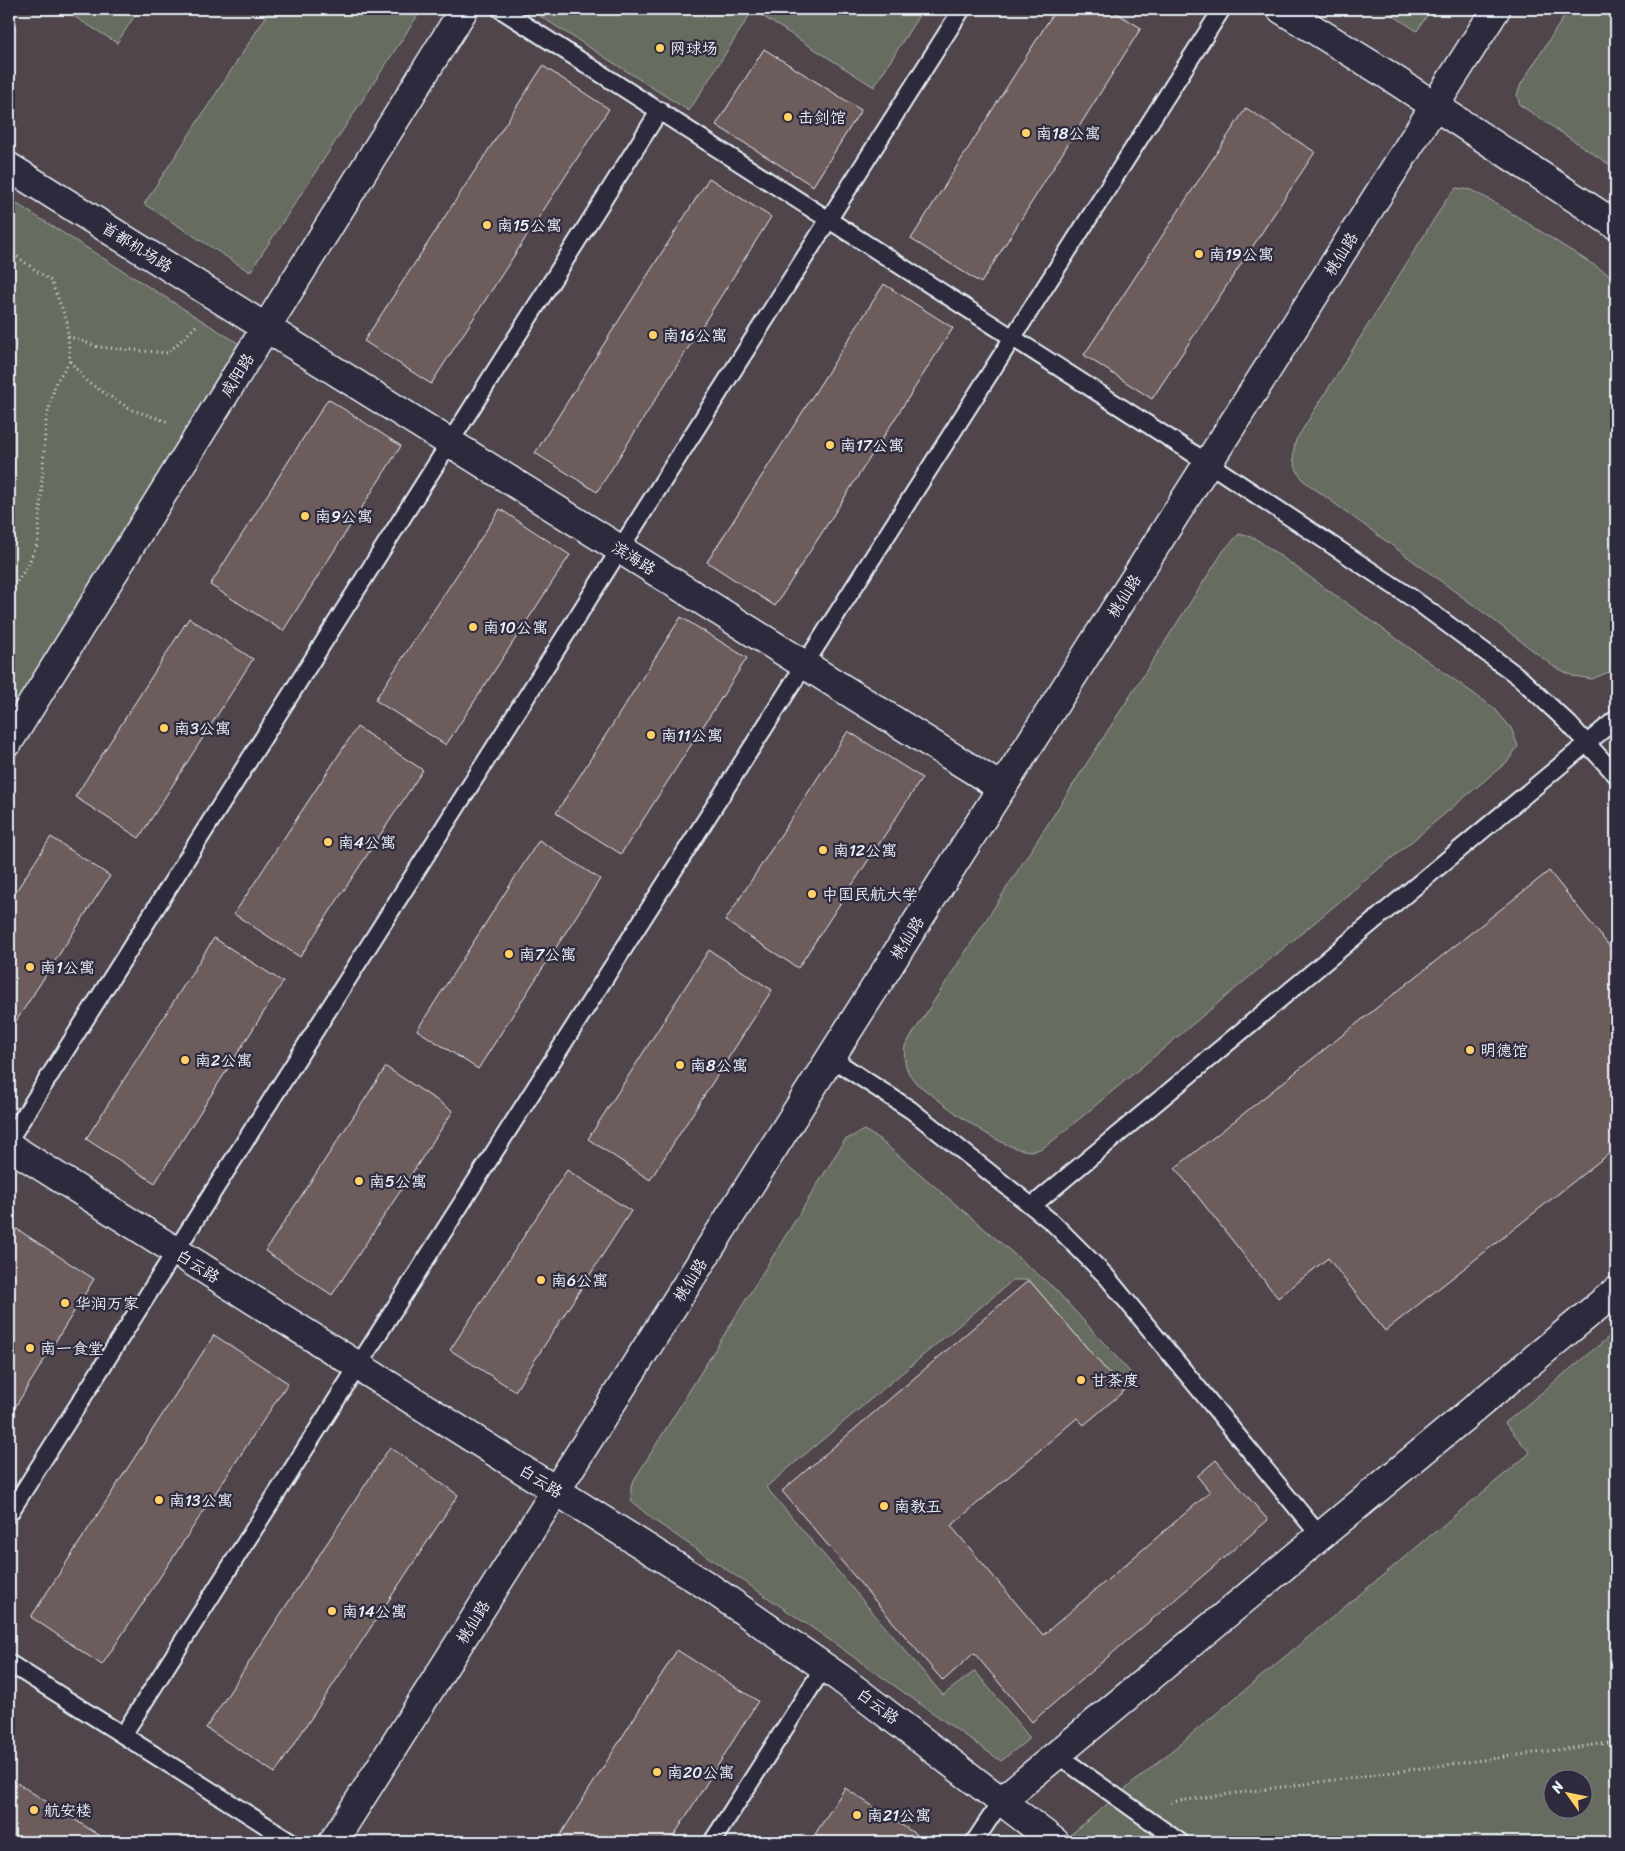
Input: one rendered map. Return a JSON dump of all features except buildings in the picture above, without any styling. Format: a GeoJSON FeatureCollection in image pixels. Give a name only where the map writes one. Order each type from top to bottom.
{"type":"FeatureCollection","features":[{"type":"Feature","properties":{"kind":"street","name":"咸阳路"},"geometry":{"type":"LineString","coordinates":[[9,741],[464,9]]}},
{"type":"Feature","properties":{"kind":"street"},"geometry":{"type":"LineString","coordinates":[[1281,9],[1435,106],[1616,225]]}},
{"type":"Feature","properties":{"kind":"street","name":"桃仙路"},"geometry":{"type":"LineString","coordinates":[[333,1842],[1496,9]]}},
{"type":"Feature","properties":{"kind":"street","name":"首都机场路"},"geometry":{"type":"LineString","coordinates":[[9,166],[266,328]]}},
{"type":"Feature","properties":{"kind":"street","name":"滨海路"},"geometry":{"type":"LineString","coordinates":[[266,328],[1002,788]]}},
{"type":"Feature","properties":{"kind":"street","name":"白云路"},"geometry":{"type":"LineString","coordinates":[[9,1146],[709,1587],[824,1667],[1055,1842]]}},
{"type":"Feature","properties":{"kind":"street"},"geometry":{"type":"LineString","coordinates":[[1002,1800],[1616,1291]]}},
{"type":"Feature","properties":{"kind":"lane"},"geometry":{"type":"LineString","coordinates":[[500,9],[1208,463],[1427,609],[1519,677],[1587,744],[1616,776]]}},
{"type":"Feature","properties":{"kind":"lane"},"geometry":{"type":"LineString","coordinates":[[9,1514],[962,9]]}},
{"type":"Feature","properties":{"kind":"lane"},"geometry":{"type":"LineString","coordinates":[[123,1735],[1222,9]]}},
{"type":"Feature","properties":{"kind":"lane"},"geometry":{"type":"LineString","coordinates":[[9,1140],[660,110]]}},
{"type":"Feature","properties":{"kind":"lane"},"geometry":{"type":"LineString","coordinates":[[1032,1206],[1616,719]]}},
{"type":"Feature","properties":{"kind":"lane"},"geometry":{"type":"LineString","coordinates":[[830,1058],[911,1110],[1053,1223],[1106,1276],[1320,1536]]}},
{"type":"Feature","properties":{"kind":"lane"},"geometry":{"type":"LineString","coordinates":[[9,1663],[292,1842]]}},
{"type":"Feature","properties":{"kind":"lane"},"geometry":{"type":"LineString","coordinates":[[712,1842],[824,1667]]}},
{"type":"Feature","properties":{"kind":"lane"},"geometry":{"type":"LineString","coordinates":[[1056,1754],[1180,1842]]}},
{"type":"Feature","properties":{"kind":"lane"},"geometry":{"type":"LineString","coordinates":[[974,1842],[1002,1800]]}},
{"type":"Feature","properties":{"kind":"path"},"geometry":{"type":"LineString","coordinates":[[9,251],[51,282],[67,321],[70,361],[87,382],[105,395],[132,410],[169,422],[197,438]]}},
{"type":"Feature","properties":{"kind":"path"},"geometry":{"type":"LineString","coordinates":[[68,336],[98,348],[168,353],[194,331],[218,297]]}},
{"type":"Feature","properties":{"kind":"path"},"geometry":{"type":"LineString","coordinates":[[9,594],[28,565],[38,542],[46,420],[56,382],[70,361]]}},
{"type":"Feature","properties":{"kind":"path"},"geometry":{"type":"LineString","coordinates":[[1131,1808],[1616,1742]]}},
{"type":"Feature","properties":{"kind":"shaded area","name":"中国民航大学"},"geometry":{"type":"Polygon","coordinates":[[[9,9],[1616,9],[1616,1842],[9,1842],[9,9]]]}},
{"type":"Feature","properties":{"kind":"green space"},"geometry":{"type":"Polygon","coordinates":[[[62,9],[139,9],[117,43],[62,9]]]}},
{"type":"Feature","properties":{"kind":"green space"},"geometry":{"type":"Polygon","coordinates":[[[271,9],[422,9],[250,272],[144,204],[271,9]]]}},
{"type":"Feature","properties":{"kind":"green space","name":"网球场"},"geometry":{"type":"Polygon","coordinates":[[[529,9],[923,9],[874,87],[753,10],[689,111],[529,9]]]}},
{"type":"Feature","properties":{"kind":"green space"},"geometry":{"type":"Polygon","coordinates":[[[1383,9],[1431,9],[1417,31],[1383,9]]]}},
{"type":"Feature","properties":{"kind":"green space"},"geometry":{"type":"Polygon","coordinates":[[[1569,9],[1616,9],[1616,169],[1520,105],[1517,95],[1521,84],[1569,9]]]}},
{"type":"Feature","properties":{"kind":"green space"},"geometry":{"type":"Polygon","coordinates":[[[1456,188],[1471,190],[1494,202],[1616,279],[1616,669],[1592,679],[1573,676],[1553,666],[1487,615],[1304,481],[1297,471],[1294,462],[1296,440],[1448,197],[1456,188]]]}},
{"type":"Feature","properties":{"kind":"green space"},"geometry":{"type":"Polygon","coordinates":[[[9,199],[241,345],[9,716],[9,199]]]}},
{"type":"Feature","properties":{"kind":"green space"},"geometry":{"type":"Polygon","coordinates":[[[1239,534],[1255,538],[1494,708],[1511,728],[1518,746],[1508,761],[1054,1140],[1037,1150],[1025,1150],[1010,1146],[993,1138],[958,1115],[917,1084],[906,1067],[904,1057],[905,1046],[1224,550],[1239,534]]]}},
{"type":"Feature","properties":{"kind":"green space"},"geometry":{"type":"Polygon","coordinates":[[[864,1130],[879,1139],[1055,1289],[1138,1381],[1124,1391],[1029,1280],[1013,1280],[766,1487],[943,1695],[975,1671],[1030,1738],[1001,1761],[814,1629],[655,1521],[631,1501],[631,1485],[845,1140],[864,1130]]]}},
{"type":"Feature","properties":{"kind":"green space"},"geometry":{"type":"Polygon","coordinates":[[[1616,1331],[1616,1842],[1076,1842],[1069,1836],[1530,1453],[1505,1423],[1616,1331]]]}},
{"type":"Feature","properties":{"kind":"place","name":"网球场"},"geometry":{"type":"Point","coordinates":[660,48]}},
{"type":"Feature","properties":{"kind":"place","name":"击剑馆"},"geometry":{"type":"Point","coordinates":[788,117]}},
{"type":"Feature","properties":{"kind":"place","name":"南18公寓"},"geometry":{"type":"Point","coordinates":[1026,133]}},
{"type":"Feature","properties":{"kind":"place","name":"南15公寓"},"geometry":{"type":"Point","coordinates":[487,225]}},
{"type":"Feature","properties":{"kind":"place","name":"南19公寓"},"geometry":{"type":"Point","coordinates":[1199,254]}},
{"type":"Feature","properties":{"kind":"place","name":"南16公寓"},"geometry":{"type":"Point","coordinates":[653,335]}},
{"type":"Feature","properties":{"kind":"place","name":"南17公寓"},"geometry":{"type":"Point","coordinates":[830,445]}},
{"type":"Feature","properties":{"kind":"place","name":"南9公寓"},"geometry":{"type":"Point","coordinates":[305,516]}},
{"type":"Feature","properties":{"kind":"place","name":"南10公寓"},"geometry":{"type":"Point","coordinates":[473,627]}},
{"type":"Feature","properties":{"kind":"place","name":"南3公寓"},"geometry":{"type":"Point","coordinates":[164,728]}},
{"type":"Feature","properties":{"kind":"place","name":"南11公寓"},"geometry":{"type":"Point","coordinates":[651,735]}},
{"type":"Feature","properties":{"kind":"place","name":"南4公寓"},"geometry":{"type":"Point","coordinates":[328,842]}},
{"type":"Feature","properties":{"kind":"place","name":"南12公寓"},"geometry":{"type":"Point","coordinates":[823,850]}},
{"type":"Feature","properties":{"kind":"place","name":"中国民航大学"},"geometry":{"type":"Point","coordinates":[812,894]}},
{"type":"Feature","properties":{"kind":"place","name":"南7公寓"},"geometry":{"type":"Point","coordinates":[509,954]}},
{"type":"Feature","properties":{"kind":"place","name":"南1公寓"},"geometry":{"type":"Point","coordinates":[30,967]}},
{"type":"Feature","properties":{"kind":"place","name":"明德馆"},"geometry":{"type":"Point","coordinates":[1470,1050]}},
{"type":"Feature","properties":{"kind":"place","name":"南2公寓"},"geometry":{"type":"Point","coordinates":[185,1060]}},
{"type":"Feature","properties":{"kind":"place","name":"南8公寓"},"geometry":{"type":"Point","coordinates":[680,1065]}},
{"type":"Feature","properties":{"kind":"place","name":"南5公寓"},"geometry":{"type":"Point","coordinates":[359,1181]}},
{"type":"Feature","properties":{"kind":"place","name":"南6公寓"},"geometry":{"type":"Point","coordinates":[541,1280]}},
{"type":"Feature","properties":{"kind":"place","name":"华润万家"},"geometry":{"type":"Point","coordinates":[65,1303]}},
{"type":"Feature","properties":{"kind":"place","name":"南一食堂"},"geometry":{"type":"Point","coordinates":[30,1348]}},
{"type":"Feature","properties":{"kind":"place","name":"甘茶度"},"geometry":{"type":"Point","coordinates":[1081,1380]}},
{"type":"Feature","properties":{"kind":"place","name":"南13公寓"},"geometry":{"type":"Point","coordinates":[159,1500]}},
{"type":"Feature","properties":{"kind":"place","name":"南教五"},"geometry":{"type":"Point","coordinates":[884,1506]}},
{"type":"Feature","properties":{"kind":"place","name":"南14公寓"},"geometry":{"type":"Point","coordinates":[332,1611]}},
{"type":"Feature","properties":{"kind":"place","name":"南20公寓"},"geometry":{"type":"Point","coordinates":[657,1772]}},
{"type":"Feature","properties":{"kind":"place","name":"航安楼"},"geometry":{"type":"Point","coordinates":[34,1810]}},
{"type":"Feature","properties":{"kind":"place","name":"南21公寓"},"geometry":{"type":"Point","coordinates":[857,1815]}}]}
